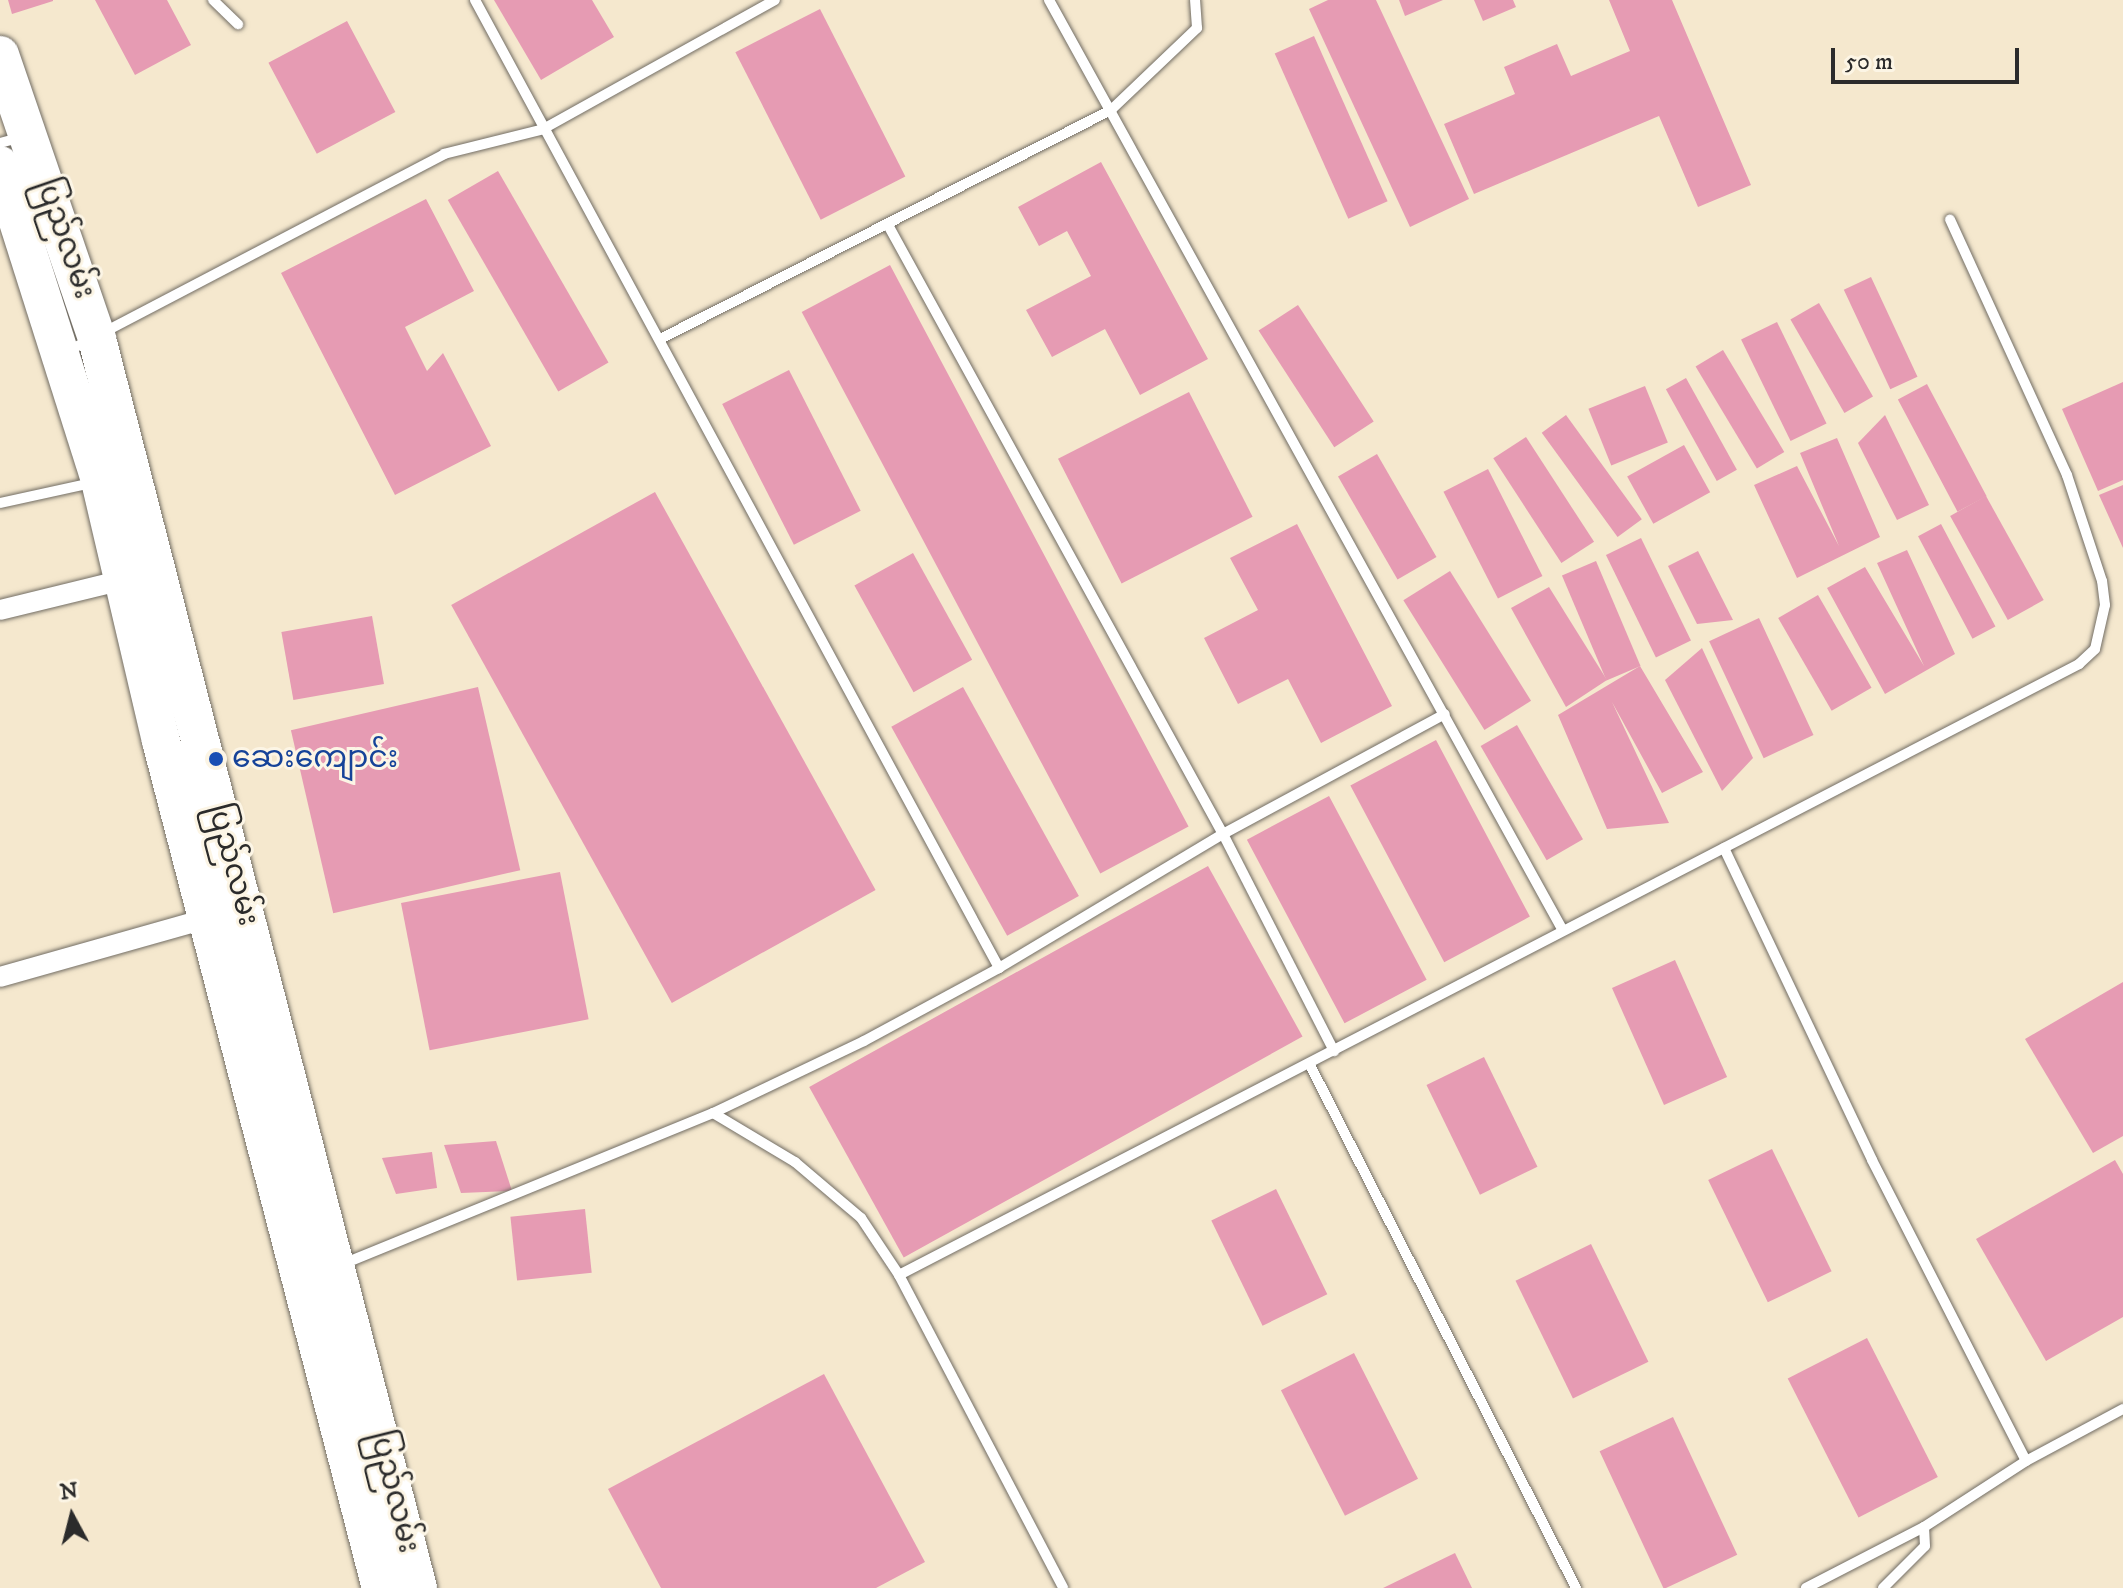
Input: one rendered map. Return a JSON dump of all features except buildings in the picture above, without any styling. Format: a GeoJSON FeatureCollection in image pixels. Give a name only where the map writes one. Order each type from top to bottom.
{"type":"FeatureCollection","features":[{"type":"Feature","properties":{"kind":"highway","name":"ပြည်လမ်း"},"geometry":{"type":"LineString","coordinates":[[0,55],[14,139],[80,346],[115,475],[319,1272],[381,1588]]}},
{"type":"Feature","properties":{"kind":"highway","name":"ပြည်လမ်း"},"geometry":{"type":"LineString","coordinates":[[0,165],[80,346]]}},
{"type":"Feature","properties":{"kind":"highway","name":"ပြည်လမ်း"},"geometry":{"type":"LineString","coordinates":[[115,475],[123,580],[226,912]]}},
{"type":"Feature","properties":{"kind":"highway","name":"ပြည်လမ်း"},"geometry":{"type":"LineString","coordinates":[[319,1272],[418,1588]]}},
{"type":"Feature","properties":{"kind":"street"},"geometry":{"type":"LineString","coordinates":[[0,610],[123,580]]}},
{"type":"Feature","properties":{"kind":"street"},"geometry":{"type":"LineString","coordinates":[[0,977],[226,912]]}},
{"type":"Feature","properties":{"kind":"lane"},"geometry":{"type":"LineString","coordinates":[[213,0],[238,24]]}},
{"type":"Feature","properties":{"kind":"lane"},"geometry":{"type":"LineString","coordinates":[[475,0],[662,338],[999,968]]}},
{"type":"Feature","properties":{"kind":"lane"},"geometry":{"type":"LineString","coordinates":[[80,346],[444,154],[545,128],[775,0]]}},
{"type":"Feature","properties":{"kind":"lane"},"geometry":{"type":"LineString","coordinates":[[1049,0],[1562,929]]}},
{"type":"Feature","properties":{"kind":"lane"},"geometry":{"type":"LineString","coordinates":[[662,338],[1111,110],[1197,28],[1195,0]]}},
{"type":"Feature","properties":{"kind":"lane"},"geometry":{"type":"LineString","coordinates":[[899,1275],[1310,1065],[1562,929],[2079,664],[2095,649],[2102,632],[2102,581],[2067,475],[1950,220]]}},
{"type":"Feature","properties":{"kind":"lane"},"geometry":{"type":"LineString","coordinates":[[888,225],[1223,834],[1334,1051]]}},
{"type":"Feature","properties":{"kind":"lane"},"geometry":{"type":"LineString","coordinates":[[0,503],[115,475]]}},
{"type":"Feature","properties":{"kind":"lane"},"geometry":{"type":"LineString","coordinates":[[319,1272],[713,1113],[864,1041],[999,968],[1223,834],[1445,714]]}},
{"type":"Feature","properties":{"kind":"lane"},"geometry":{"type":"LineString","coordinates":[[1724,848],[1872,1160],[2026,1461]]}},
{"type":"Feature","properties":{"kind":"lane"},"geometry":{"type":"LineString","coordinates":[[1310,1065],[1576,1588]]}},
{"type":"Feature","properties":{"kind":"lane"},"geometry":{"type":"LineString","coordinates":[[713,1113],[795,1162],[861,1218],[899,1275],[1063,1588]]}},
{"type":"Feature","properties":{"kind":"lane"},"geometry":{"type":"LineString","coordinates":[[1806,1588],[1924,1527],[2026,1461],[2123,1409]]}},
{"type":"Feature","properties":{"kind":"lane"},"geometry":{"type":"LineString","coordinates":[[1883,1588],[1925,1546],[1924,1527]]}},
{"type":"Feature","properties":{"kind":"place","name":"ဆေးကျောင်း"},"geometry":{"type":"Point","coordinates":[216,759]}}]}
